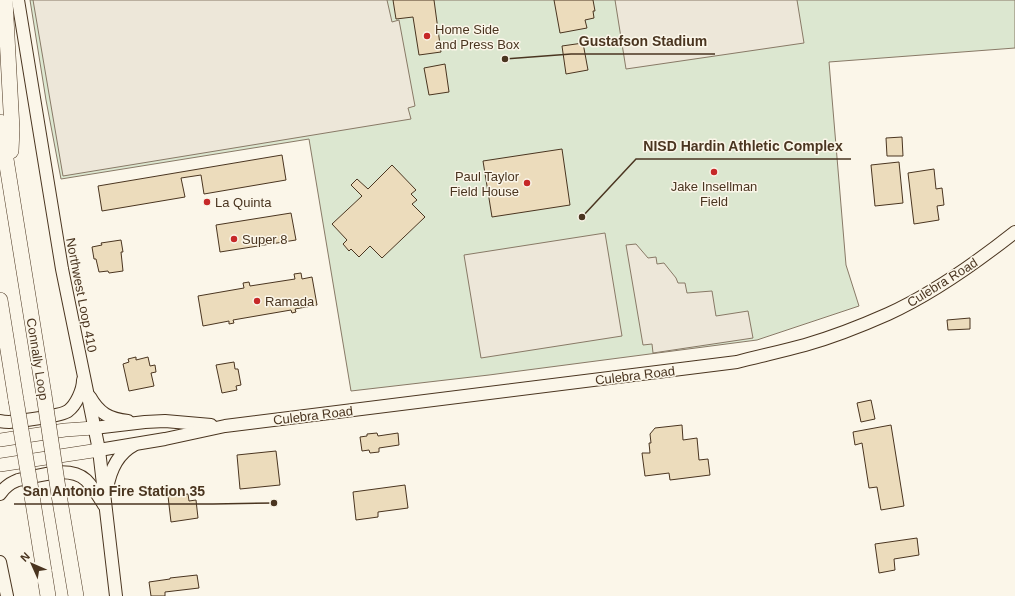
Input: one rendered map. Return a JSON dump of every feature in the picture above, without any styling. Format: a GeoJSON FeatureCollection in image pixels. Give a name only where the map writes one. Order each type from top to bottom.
{"type":"FeatureCollection","features":[{"type":"Feature","properties":{"kind":"highway"},"geometry":{"type":"LineString","coordinates":[[5,0],[12,129],[8,174]]}},
{"type":"Feature","properties":{"kind":"highway","name":"Connally Loop"},"geometry":{"type":"LineString","coordinates":[[0,122],[76,596]]}},
{"type":"Feature","properties":{"kind":"highway"},"geometry":{"type":"LineString","coordinates":[[0,300],[48,596]]}},
{"type":"Feature","properties":{"kind":"main road","name":"Northwest Loop 410"},"geometry":{"type":"LineString","coordinates":[[18,0],[60,262],[99,450],[116,596]]}},
{"type":"Feature","properties":{"kind":"main road","name":"Culebra Road"},"geometry":{"type":"LineString","coordinates":[[0,465],[165,439],[225,426],[737,362],[806,345],[855,328],[889,314],[921,297],[957,274],[991,251],[1015,232]]}},
{"type":"Feature","properties":{"kind":"main road"},"geometry":{"type":"LineString","coordinates":[[0,421],[8,422],[60,415],[69,411],[76,402],[84,378]]}},
{"type":"Feature","properties":{"kind":"main road"},"geometry":{"type":"LineString","coordinates":[[87,390],[93,403],[101,412],[108,416],[119,420],[145,422]]}},
{"type":"Feature","properties":{"kind":"main road","name":"Culebra Road"},"geometry":{"type":"LineString","coordinates":[[0,440],[65,430],[108,427],[145,422],[165,421],[225,426]]}},
{"type":"Feature","properties":{"kind":"main road"},"geometry":{"type":"LineString","coordinates":[[106,508],[107,489],[113,468],[124,453],[139,443]]}},
{"type":"Feature","properties":{"kind":"main road"},"geometry":{"type":"LineString","coordinates":[[0,494],[5,488],[18,480],[58,472],[69,472],[78,475],[85,480],[106,508]]}},
{"type":"Feature","properties":{"kind":"main road"},"geometry":{"type":"LineString","coordinates":[[0,562],[7,596]]}},
{"type":"Feature","properties":{"kind":"green space"},"geometry":{"type":"Polygon","coordinates":[[[30,0],[1015,0],[1015,48],[829,62],[846,265],[859,306],[757,340],[489,375],[351,391],[309,139],[61,179],[46,100],[30,0]]]}},
{"type":"Feature","properties":{"kind":"shaded area"},"geometry":{"type":"Polygon","coordinates":[[[33,0],[387,0],[392,22],[399,20],[415,106],[408,108],[411,119],[63,176],[33,0]]]}},
{"type":"Feature","properties":{"kind":"shaded area"},"geometry":{"type":"Polygon","coordinates":[[[615,0],[797,0],[804,43],[626,69],[615,0]]]}},
{"type":"Feature","properties":{"kind":"shaded area"},"geometry":{"type":"Polygon","coordinates":[[[605,233],[622,336],[481,358],[464,255],[605,233]]]}},
{"type":"Feature","properties":{"kind":"shaded area"},"geometry":{"type":"Polygon","coordinates":[[[636,244],[648,258],[656,257],[657,264],[664,263],[676,278],[678,283],[685,283],[687,293],[712,291],[716,316],[748,311],[753,338],[653,353],[652,344],[643,345],[626,245],[636,244]]]}},
{"type":"Feature","properties":{"kind":"building","name":"Home Side and Press Box"},"geometry":{"type":"Polygon","coordinates":[[[393,0],[434,0],[441,52],[419,55],[413,17],[396,19],[393,0]]]}},
{"type":"Feature","properties":{"kind":"building"},"geometry":{"type":"Polygon","coordinates":[[[554,0],[593,0],[595,11],[593,11],[594,18],[585,20],[587,28],[560,33],[554,0]]]}},
{"type":"Feature","properties":{"kind":"building"},"geometry":{"type":"Polygon","coordinates":[[[583,43],[588,70],[566,74],[562,46],[583,43]]]}},
{"type":"Feature","properties":{"kind":"building"},"geometry":{"type":"Polygon","coordinates":[[[445,64],[449,92],[429,95],[424,68],[445,64]]]}},
{"type":"Feature","properties":{"kind":"building"},"geometry":{"type":"Polygon","coordinates":[[[902,137],[903,156],[887,156],[886,138],[902,137]]]}},
{"type":"Feature","properties":{"kind":"building","name":"Paul Taylor Field House"},"geometry":{"type":"Polygon","coordinates":[[[562,149],[570,205],[492,217],[483,161],[562,149]]]}},
{"type":"Feature","properties":{"kind":"building"},"geometry":{"type":"Polygon","coordinates":[[[282,155],[286,180],[204,194],[201,175],[181,178],[185,197],[102,211],[98,186],[282,155]]]}},
{"type":"Feature","properties":{"kind":"building"},"geometry":{"type":"Polygon","coordinates":[[[899,162],[903,203],[875,206],[871,165],[899,162]]]}},
{"type":"Feature","properties":{"kind":"building"},"geometry":{"type":"Polygon","coordinates":[[[392,165],[416,190],[411,194],[417,200],[412,204],[425,217],[382,258],[370,246],[359,257],[351,249],[349,251],[343,244],[347,240],[332,224],[362,196],[351,185],[357,179],[368,189],[392,165]]]}},
{"type":"Feature","properties":{"kind":"building"},"geometry":{"type":"Polygon","coordinates":[[[934,169],[936,189],[942,188],[944,205],[937,206],[939,220],[914,224],[908,173],[934,169]]]}},
{"type":"Feature","properties":{"kind":"building"},"geometry":{"type":"Polygon","coordinates":[[[291,213],[296,240],[220,252],[216,225],[291,213]]]}},
{"type":"Feature","properties":{"kind":"building"},"geometry":{"type":"Polygon","coordinates":[[[121,240],[123,252],[121,252],[123,271],[109,273],[108,271],[99,272],[96,259],[94,259],[92,247],[102,245],[101,243],[121,240]]]}},
{"type":"Feature","properties":{"kind":"building","name":"Ramada"},"geometry":{"type":"Polygon","coordinates":[[[301,273],[302,279],[312,277],[317,305],[295,309],[296,312],[292,313],[291,310],[233,320],[234,323],[229,324],[229,321],[203,326],[198,296],[244,288],[243,283],[249,282],[250,286],[295,279],[294,274],[301,273]]]}},
{"type":"Feature","properties":{"kind":"building"},"geometry":{"type":"Polygon","coordinates":[[[970,318],[970,329],[948,330],[947,320],[970,318]]]}},
{"type":"Feature","properties":{"kind":"building"},"geometry":{"type":"Polygon","coordinates":[[[136,357],[136,360],[148,357],[150,366],[155,365],[156,372],[151,373],[154,386],[129,391],[123,364],[129,362],[128,359],[136,357]]]}},
{"type":"Feature","properties":{"kind":"building"},"geometry":{"type":"Polygon","coordinates":[[[234,362],[235,369],[238,369],[241,385],[236,386],[237,390],[222,393],[216,365],[234,362]]]}},
{"type":"Feature","properties":{"kind":"building"},"geometry":{"type":"Polygon","coordinates":[[[871,400],[875,419],[861,422],[857,403],[871,400]]]}},
{"type":"Feature","properties":{"kind":"building"},"geometry":{"type":"Polygon","coordinates":[[[682,425],[683,440],[697,438],[699,460],[708,459],[710,475],[670,480],[669,473],[645,476],[642,453],[650,453],[650,434],[655,428],[682,425]]]}},
{"type":"Feature","properties":{"kind":"building"},"geometry":{"type":"Polygon","coordinates":[[[891,425],[904,506],[881,510],[877,487],[869,488],[862,443],[855,445],[853,432],[891,425]]]}},
{"type":"Feature","properties":{"kind":"building"},"geometry":{"type":"Polygon","coordinates":[[[377,433],[378,436],[398,433],[399,445],[379,448],[379,452],[370,453],[369,450],[362,451],[360,437],[367,436],[367,434],[377,433]]]}},
{"type":"Feature","properties":{"kind":"building"},"geometry":{"type":"Polygon","coordinates":[[[276,451],[280,485],[240,489],[237,455],[276,451]]]}},
{"type":"Feature","properties":{"kind":"building"},"geometry":{"type":"Polygon","coordinates":[[[405,485],[408,508],[378,512],[378,517],[356,520],[353,492],[405,485]]]}},
{"type":"Feature","properties":{"kind":"building"},"geometry":{"type":"Polygon","coordinates":[[[188,494],[189,501],[196,500],[198,518],[171,522],[168,496],[188,494]]]}},
{"type":"Feature","properties":{"kind":"building"},"geometry":{"type":"Polygon","coordinates":[[[917,538],[919,555],[894,559],[895,570],[879,573],[875,544],[917,538]]]}},
{"type":"Feature","properties":{"kind":"building"},"geometry":{"type":"Polygon","coordinates":[[[197,575],[199,588],[165,592],[165,596],[151,596],[149,582],[197,575]]]}},
{"type":"Feature","properties":{"kind":"place","name":"Home Side and Press Box"},"geometry":{"type":"Point","coordinates":[427,36]}},
{"type":"Feature","properties":{"kind":"place","name":"Gustafson Stadium"},"geometry":{"type":"Point","coordinates":[505,59]}},
{"type":"Feature","properties":{"kind":"place","name":"Jake Insellman Field"},"geometry":{"type":"Point","coordinates":[714,172]}},
{"type":"Feature","properties":{"kind":"place","name":"Paul Taylor Field House"},"geometry":{"type":"Point","coordinates":[527,183]}},
{"type":"Feature","properties":{"kind":"place","name":"La Quinta"},"geometry":{"type":"Point","coordinates":[207,202]}},
{"type":"Feature","properties":{"kind":"place","name":"NISD Hardin Athletic Complex"},"geometry":{"type":"Point","coordinates":[582,217]}},
{"type":"Feature","properties":{"kind":"place","name":"Super 8"},"geometry":{"type":"Point","coordinates":[234,239]}},
{"type":"Feature","properties":{"kind":"place","name":"Ramada"},"geometry":{"type":"Point","coordinates":[257,301]}},
{"type":"Feature","properties":{"kind":"place","name":"San Antonio Fire Station 35"},"geometry":{"type":"Point","coordinates":[274,503]}}]}
